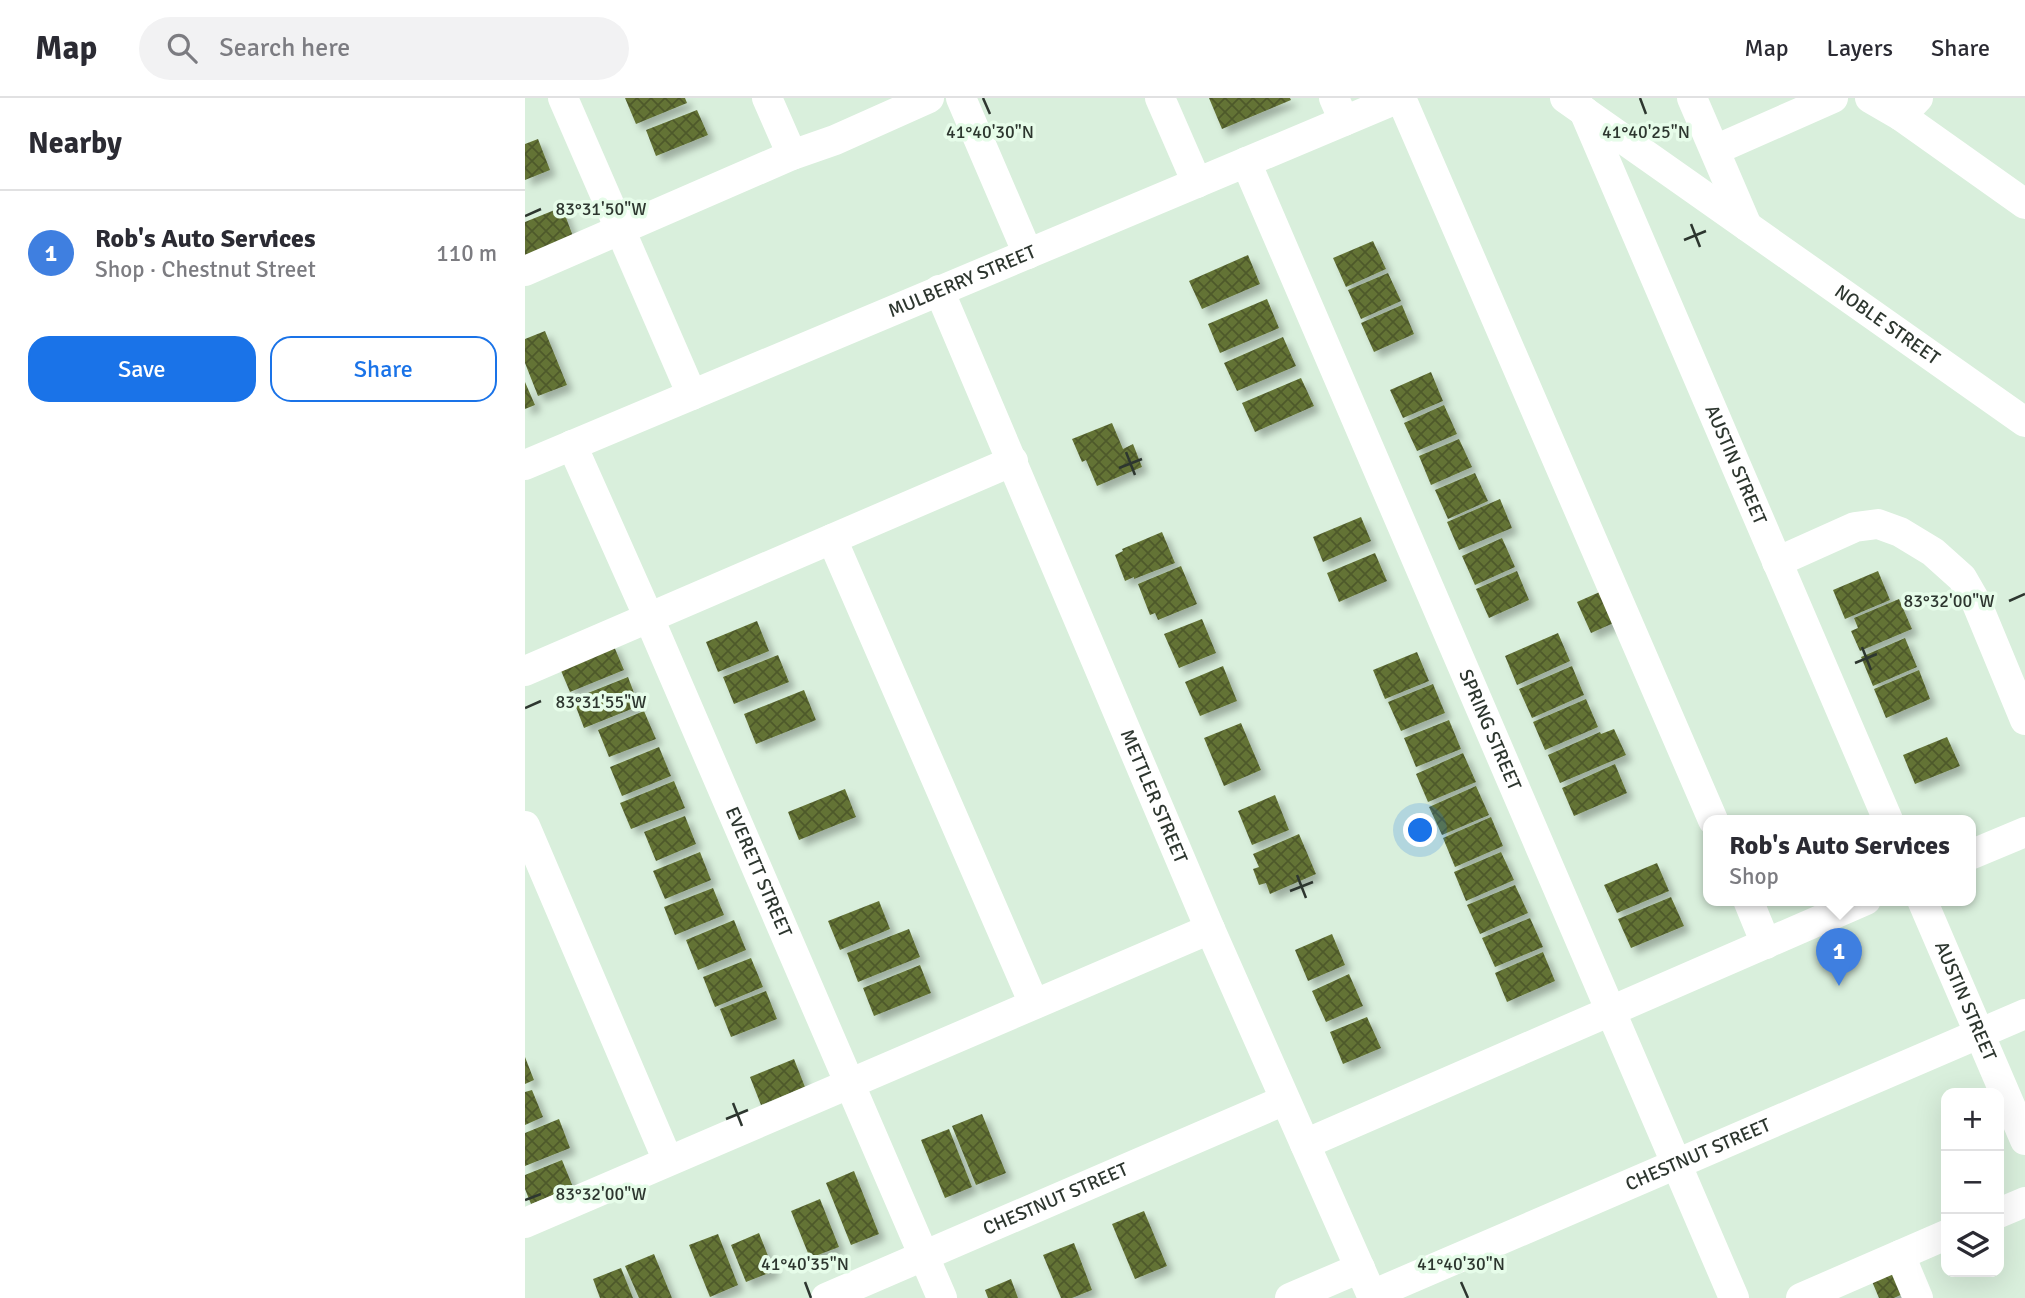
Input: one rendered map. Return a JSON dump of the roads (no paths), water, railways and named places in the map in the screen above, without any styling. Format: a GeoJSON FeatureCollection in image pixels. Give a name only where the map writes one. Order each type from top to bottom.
{"type":"FeatureCollection","features":[{"type":"Feature","properties":{"kind":"street"},"geometry":{"type":"LineString","coordinates":[[563,98],[691,394]]}},
{"type":"Feature","properties":{"kind":"street"},"geometry":{"type":"LineString","coordinates":[[767,98],[792,155]]}},
{"type":"Feature","properties":{"kind":"street"},"geometry":{"type":"LineString","coordinates":[[525,271],[929,98]]}},
{"type":"Feature","properties":{"kind":"street"},"geometry":{"type":"LineString","coordinates":[[961,98],[1028,254]]}},
{"type":"Feature","properties":{"kind":"street"},"geometry":{"type":"LineString","coordinates":[[1160,98],[1197,183]]}},
{"type":"Feature","properties":{"kind":"street"},"geometry":{"type":"LineString","coordinates":[[1400,98],[1711,815]]}},
{"type":"Feature","properties":{"kind":"street","name":"MULBERRY STREET"},"geometry":{"type":"LineString","coordinates":[[525,465],[1246,162],[1339,110],[1400,98]]}},
{"type":"Feature","properties":{"kind":"street"},"geometry":{"type":"LineString","coordinates":[[1692,98],[1748,228]]}},
{"type":"Feature","properties":{"kind":"street"},"geometry":{"type":"LineString","coordinates":[[1715,150],[1833,98]]}},
{"type":"Feature","properties":{"kind":"street"},"geometry":{"type":"LineString","coordinates":[[1870,98],[1910,107],[2025,204]]}},
{"type":"Feature","properties":{"kind":"street","name":"NOBLE STREET"},"geometry":{"type":"LineString","coordinates":[[1574,105],[2025,422]]}},
{"type":"Feature","properties":{"kind":"street","name":"AUSTIN STREET"},"geometry":{"type":"LineString","coordinates":[[1574,105],[1886,815]]}},
{"type":"Feature","properties":{"kind":"street","name":"SPRING STREET"},"geometry":{"type":"LineString","coordinates":[[1246,162],[1734,1298]]}},
{"type":"Feature","properties":{"kind":"street","name":"METTLER STREET"},"geometry":{"type":"LineString","coordinates":[[939,290],[1210,929],[1372,1297]]}},
{"type":"Feature","properties":{"kind":"street","name":"EVERETT STREET"},"geometry":{"type":"LineString","coordinates":[[572,445],[941,1298]]}},
{"type":"Feature","properties":{"kind":"street"},"geometry":{"type":"LineString","coordinates":[[525,671],[1013,461]]}},
{"type":"Feature","properties":{"kind":"street"},"geometry":{"type":"LineString","coordinates":[[1777,562],[1855,527],[1878,524],[1900,531],[1933,552],[1962,578],[1977,604],[2025,720]]}},
{"type":"Feature","properties":{"kind":"street"},"geometry":{"type":"LineString","coordinates":[[832,538],[1034,1004]]}},
{"type":"Feature","properties":{"kind":"street"},"geometry":{"type":"LineString","coordinates":[[525,826],[668,1161]]}},
{"type":"Feature","properties":{"kind":"street"},"geometry":{"type":"LineString","coordinates":[[1976,852],[2025,832]]}},
{"type":"Feature","properties":{"kind":"street"},"geometry":{"type":"LineString","coordinates":[[1750,906],[1766,944]]}},
{"type":"Feature","properties":{"kind":"street"},"geometry":{"type":"LineString","coordinates":[[1305,1144],[1852,906]]}},
{"type":"Feature","properties":{"kind":"street","name":"AUSTIN STREET"},"geometry":{"type":"LineString","coordinates":[[1925,906],[2025,1140]]}},
{"type":"Feature","properties":{"kind":"street"},"geometry":{"type":"LineString","coordinates":[[525,1223],[1210,929]]}},
{"type":"Feature","properties":{"kind":"street","name":"CHESTNUT STREET"},"geometry":{"type":"LineString","coordinates":[[1372,1297],[2025,1014]]}},
{"type":"Feature","properties":{"kind":"street","name":"CHESTNUT STREET"},"geometry":{"type":"LineString","coordinates":[[826,1298],[1285,1100]]}},
{"type":"Feature","properties":{"kind":"street"},"geometry":{"type":"LineString","coordinates":[[2004,1211],[2025,1202]]}},
{"type":"Feature","properties":{"kind":"street"},"geometry":{"type":"LineString","coordinates":[[1801,1298],[1941,1238]]}},
{"type":"Feature","properties":{"kind":"street"},"geometry":{"type":"LineString","coordinates":[[1900,1255],[1918,1298]]}},
{"type":"Feature","properties":{"kind":"street"},"geometry":{"type":"LineString","coordinates":[[1290,1298],[1360,1268]]}},
{"type":"Feature","properties":{"kind":"place","name":"Rob's Auto Services"},"geometry":{"type":"Point","coordinates":[1839,986]}}]}
